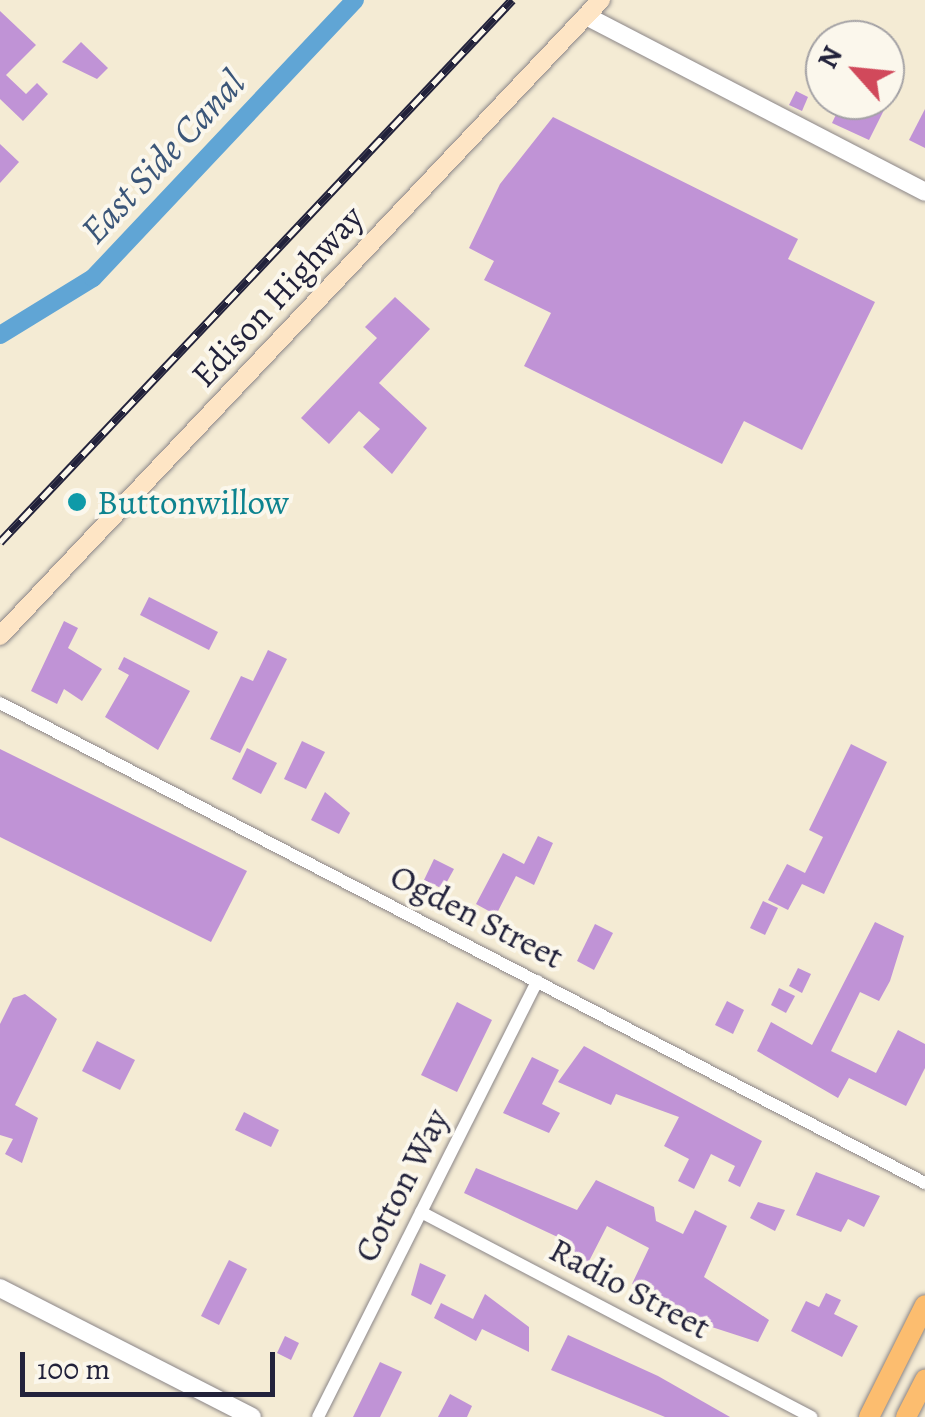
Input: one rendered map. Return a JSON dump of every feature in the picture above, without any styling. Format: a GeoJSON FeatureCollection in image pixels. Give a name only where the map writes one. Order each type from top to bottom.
{"type":"FeatureCollection","features":[{"type":"Feature","properties":{"kind":"main road","name":"Edison Highway"},"geometry":{"type":"LineString","coordinates":[[0,636],[601,0]]}},
{"type":"Feature","properties":{"kind":"main road"},"geometry":{"type":"LineString","coordinates":[[869,1417],[925,1305]]}},
{"type":"Feature","properties":{"kind":"main road"},"geometry":{"type":"LineString","coordinates":[[906,1417],[925,1380]]}},
{"type":"Feature","properties":{"kind":"street"},"geometry":{"type":"LineString","coordinates":[[586,16],[925,192]]}},
{"type":"Feature","properties":{"kind":"street","name":"Ogden Street"},"geometry":{"type":"LineString","coordinates":[[0,703],[925,1184]]}},
{"type":"Feature","properties":{"kind":"street","name":"Cotton Way"},"geometry":{"type":"LineString","coordinates":[[318,1417],[537,980]]}},
{"type":"Feature","properties":{"kind":"street","name":"Radio Street"},"geometry":{"type":"LineString","coordinates":[[420,1212],[812,1417]]}},
{"type":"Feature","properties":{"kind":"street"},"geometry":{"type":"LineString","coordinates":[[0,1288],[252,1417]]}},
{"type":"Feature","properties":{"kind":"building"},"geometry":{"type":"Polygon","coordinates":[[[0,11],[36,45],[6,75],[26,94],[37,83],[48,94],[23,121],[0,99],[0,11]]]}},
{"type":"Feature","properties":{"kind":"building"},"geometry":{"type":"Polygon","coordinates":[[[81,42],[108,68],[97,79],[62,62],[81,42]]]}},
{"type":"Feature","properties":{"kind":"building"},"geometry":{"type":"Polygon","coordinates":[[[796,91],[805,96],[802,111],[789,105],[796,91]]]}},
{"type":"Feature","properties":{"kind":"building"},"geometry":{"type":"Polygon","coordinates":[[[925,109],[925,148],[909,140],[925,109]]]}},
{"type":"Feature","properties":{"kind":"building"},"geometry":{"type":"Polygon","coordinates":[[[553,117],[798,239],[788,259],[875,302],[802,450],[744,421],[722,464],[524,366],[551,313],[484,280],[494,261],[469,248],[500,184],[553,117]]]}},
{"type":"Feature","properties":{"kind":"building"},"geometry":{"type":"Polygon","coordinates":[[[833,120],[879,120],[869,140],[832,123],[833,120]]]}},
{"type":"Feature","properties":{"kind":"building"},"geometry":{"type":"Polygon","coordinates":[[[0,144],[19,162],[0,183],[0,144]]]}},
{"type":"Feature","properties":{"kind":"building"},"geometry":{"type":"Polygon","coordinates":[[[395,297],[430,329],[379,383],[427,428],[392,474],[363,447],[380,429],[359,411],[329,444],[301,418],[377,338],[365,327],[395,297]]]}},
{"type":"Feature","properties":{"kind":"building"},"geometry":{"type":"Polygon","coordinates":[[[149,597],[218,632],[209,650],[140,615],[149,597]]]}},
{"type":"Feature","properties":{"kind":"building"},"geometry":{"type":"Polygon","coordinates":[[[64,621],[78,628],[68,648],[102,669],[82,701],[64,689],[57,704],[31,691],[64,621]]]}},
{"type":"Feature","properties":{"kind":"building"},"geometry":{"type":"Polygon","coordinates":[[[268,650],[287,659],[240,753],[210,739],[241,676],[253,681],[268,650]]]}},
{"type":"Feature","properties":{"kind":"building"},"geometry":{"type":"Polygon","coordinates":[[[124,657],[190,691],[158,750],[105,717],[129,675],[118,669],[124,657]]]}},
{"type":"Feature","properties":{"kind":"building"},"geometry":{"type":"Polygon","coordinates":[[[302,741],[325,752],[306,789],[284,779],[302,741]]]}},
{"type":"Feature","properties":{"kind":"building"},"geometry":{"type":"Polygon","coordinates":[[[851,744],[887,762],[824,894],[802,884],[788,910],[768,900],[787,864],[805,873],[823,837],[809,830],[851,744]]]}},
{"type":"Feature","properties":{"kind":"building"},"geometry":{"type":"Polygon","coordinates":[[[247,748],[277,763],[261,794],[232,779],[247,748]]]}},
{"type":"Feature","properties":{"kind":"building"},"geometry":{"type":"Polygon","coordinates":[[[0,749],[247,871],[211,942],[0,837],[0,749]]]}},
{"type":"Feature","properties":{"kind":"building"},"geometry":{"type":"Polygon","coordinates":[[[325,792],[350,813],[339,834],[311,820],[325,792]]]}},
{"type":"Feature","properties":{"kind":"building"},"geometry":{"type":"Polygon","coordinates":[[[538,836],[553,843],[534,885],[516,876],[496,915],[476,904],[503,853],[524,864],[538,836]]]}},
{"type":"Feature","properties":{"kind":"building"},"geometry":{"type":"Polygon","coordinates":[[[434,859],[454,869],[443,889],[424,880],[434,859]]]}},
{"type":"Feature","properties":{"kind":"building"},"geometry":{"type":"Polygon","coordinates":[[[763,901],[778,908],[765,935],[750,928],[763,901]]]}},
{"type":"Feature","properties":{"kind":"building"},"geometry":{"type":"Polygon","coordinates":[[[875,922],[904,936],[890,981],[879,1001],[860,992],[831,1051],[876,1073],[898,1030],[925,1044],[925,1068],[906,1106],[849,1078],[838,1098],[757,1051],[771,1022],[812,1045],[875,922]]]}},
{"type":"Feature","properties":{"kind":"building"},"geometry":{"type":"Polygon","coordinates":[[[595,924],[613,933],[594,970],[577,961],[595,924]]]}},
{"type":"Feature","properties":{"kind":"building"},"geometry":{"type":"Polygon","coordinates":[[[798,968],[811,974],[802,993],[789,986],[798,968]]]}},
{"type":"Feature","properties":{"kind":"building"},"geometry":{"type":"Polygon","coordinates":[[[779,988],[795,996],[786,1013],[771,1005],[779,988]]]}},
{"type":"Feature","properties":{"kind":"building"},"geometry":{"type":"Polygon","coordinates":[[[25,994],[57,1019],[15,1105],[38,1118],[22,1163],[5,1154],[13,1139],[0,1135],[0,1024],[13,998],[25,994]]]}},
{"type":"Feature","properties":{"kind":"building"},"geometry":{"type":"Polygon","coordinates":[[[727,1001],[744,1010],[733,1034],[715,1025],[727,1001]]]}},
{"type":"Feature","properties":{"kind":"building"},"geometry":{"type":"Polygon","coordinates":[[[457,1002],[492,1020],[457,1092],[421,1075],[457,1002]]]}},
{"type":"Feature","properties":{"kind":"building"},"geometry":{"type":"Polygon","coordinates":[[[97,1041],[135,1060],[120,1090],[82,1071],[97,1041]]]}},
{"type":"Feature","properties":{"kind":"building"},"geometry":{"type":"Polygon","coordinates":[[[584,1046],[762,1141],[740,1187],[728,1181],[735,1166],[711,1154],[694,1189],[678,1181],[689,1159],[664,1146],[679,1117],[616,1094],[611,1105],[558,1082],[584,1046]]]}},
{"type":"Feature","properties":{"kind":"building"},"geometry":{"type":"Polygon","coordinates":[[[532,1057],[559,1070],[542,1104],[560,1113],[549,1133],[503,1113],[532,1057]]]}},
{"type":"Feature","properties":{"kind":"building"},"geometry":{"type":"Polygon","coordinates":[[[244,1112],[279,1130],[271,1147],[235,1130],[244,1112]]]}},
{"type":"Feature","properties":{"kind":"building"},"geometry":{"type":"Polygon","coordinates":[[[476,1168],[577,1210],[596,1180],[654,1207],[656,1221],[683,1234],[695,1210],[727,1226],[704,1277],[769,1320],[758,1342],[684,1318],[632,1284],[649,1248],[607,1226],[586,1267],[571,1260],[559,1250],[564,1240],[464,1193],[476,1168]]]}},
{"type":"Feature","properties":{"kind":"building"},"geometry":{"type":"Polygon","coordinates":[[[816,1172],[880,1196],[864,1227],[848,1219],[841,1232],[796,1215],[816,1172]]]}},
{"type":"Feature","properties":{"kind":"building"},"geometry":{"type":"Polygon","coordinates":[[[758,1202],[785,1210],[775,1231],[750,1218],[758,1202]]]}},
{"type":"Feature","properties":{"kind":"building"},"geometry":{"type":"Polygon","coordinates":[[[229,1260],[247,1269],[219,1325],[201,1316],[229,1260]]]}},
{"type":"Feature","properties":{"kind":"building"},"geometry":{"type":"Polygon","coordinates":[[[420,1263],[446,1275],[431,1305],[411,1295],[420,1263]]]}},
{"type":"Feature","properties":{"kind":"building"},"geometry":{"type":"Polygon","coordinates":[[[826,1293],[841,1300],[834,1314],[858,1326],[842,1357],[791,1331],[806,1301],[819,1307],[826,1293]]]}},
{"type":"Feature","properties":{"kind":"building"},"geometry":{"type":"Polygon","coordinates":[[[485,1294],[529,1327],[529,1352],[482,1329],[476,1341],[434,1318],[441,1303],[473,1319],[485,1294]]]}},
{"type":"Feature","properties":{"kind":"building"},"geometry":{"type":"Polygon","coordinates":[[[568,1335],[658,1376],[730,1417],[665,1417],[551,1370],[568,1335]]]}},
{"type":"Feature","properties":{"kind":"building"},"geometry":{"type":"Polygon","coordinates":[[[285,1336],[299,1343],[291,1360],[277,1353],[285,1336]]]}},
{"type":"Feature","properties":{"kind":"building"},"geometry":{"type":"Polygon","coordinates":[[[380,1362],[402,1372],[380,1417],[353,1417],[380,1362]]]}},
{"type":"Feature","properties":{"kind":"building"},"geometry":{"type":"Polygon","coordinates":[[[450,1394],[472,1406],[467,1417],[438,1417],[450,1394]]]}},
{"type":"Feature","properties":{"kind":"waterway","name":"East Side Canal"},"geometry":{"type":"LineString","coordinates":[[0,335],[93,278],[355,0]]}},
{"type":"Feature","properties":{"kind":"railway"},"geometry":{"type":"LineString","coordinates":[[0,542],[512,0]]}},
{"type":"Feature","properties":{"kind":"place","name":"Buttonwillow"},"geometry":{"type":"Point","coordinates":[77,502]}}]}
